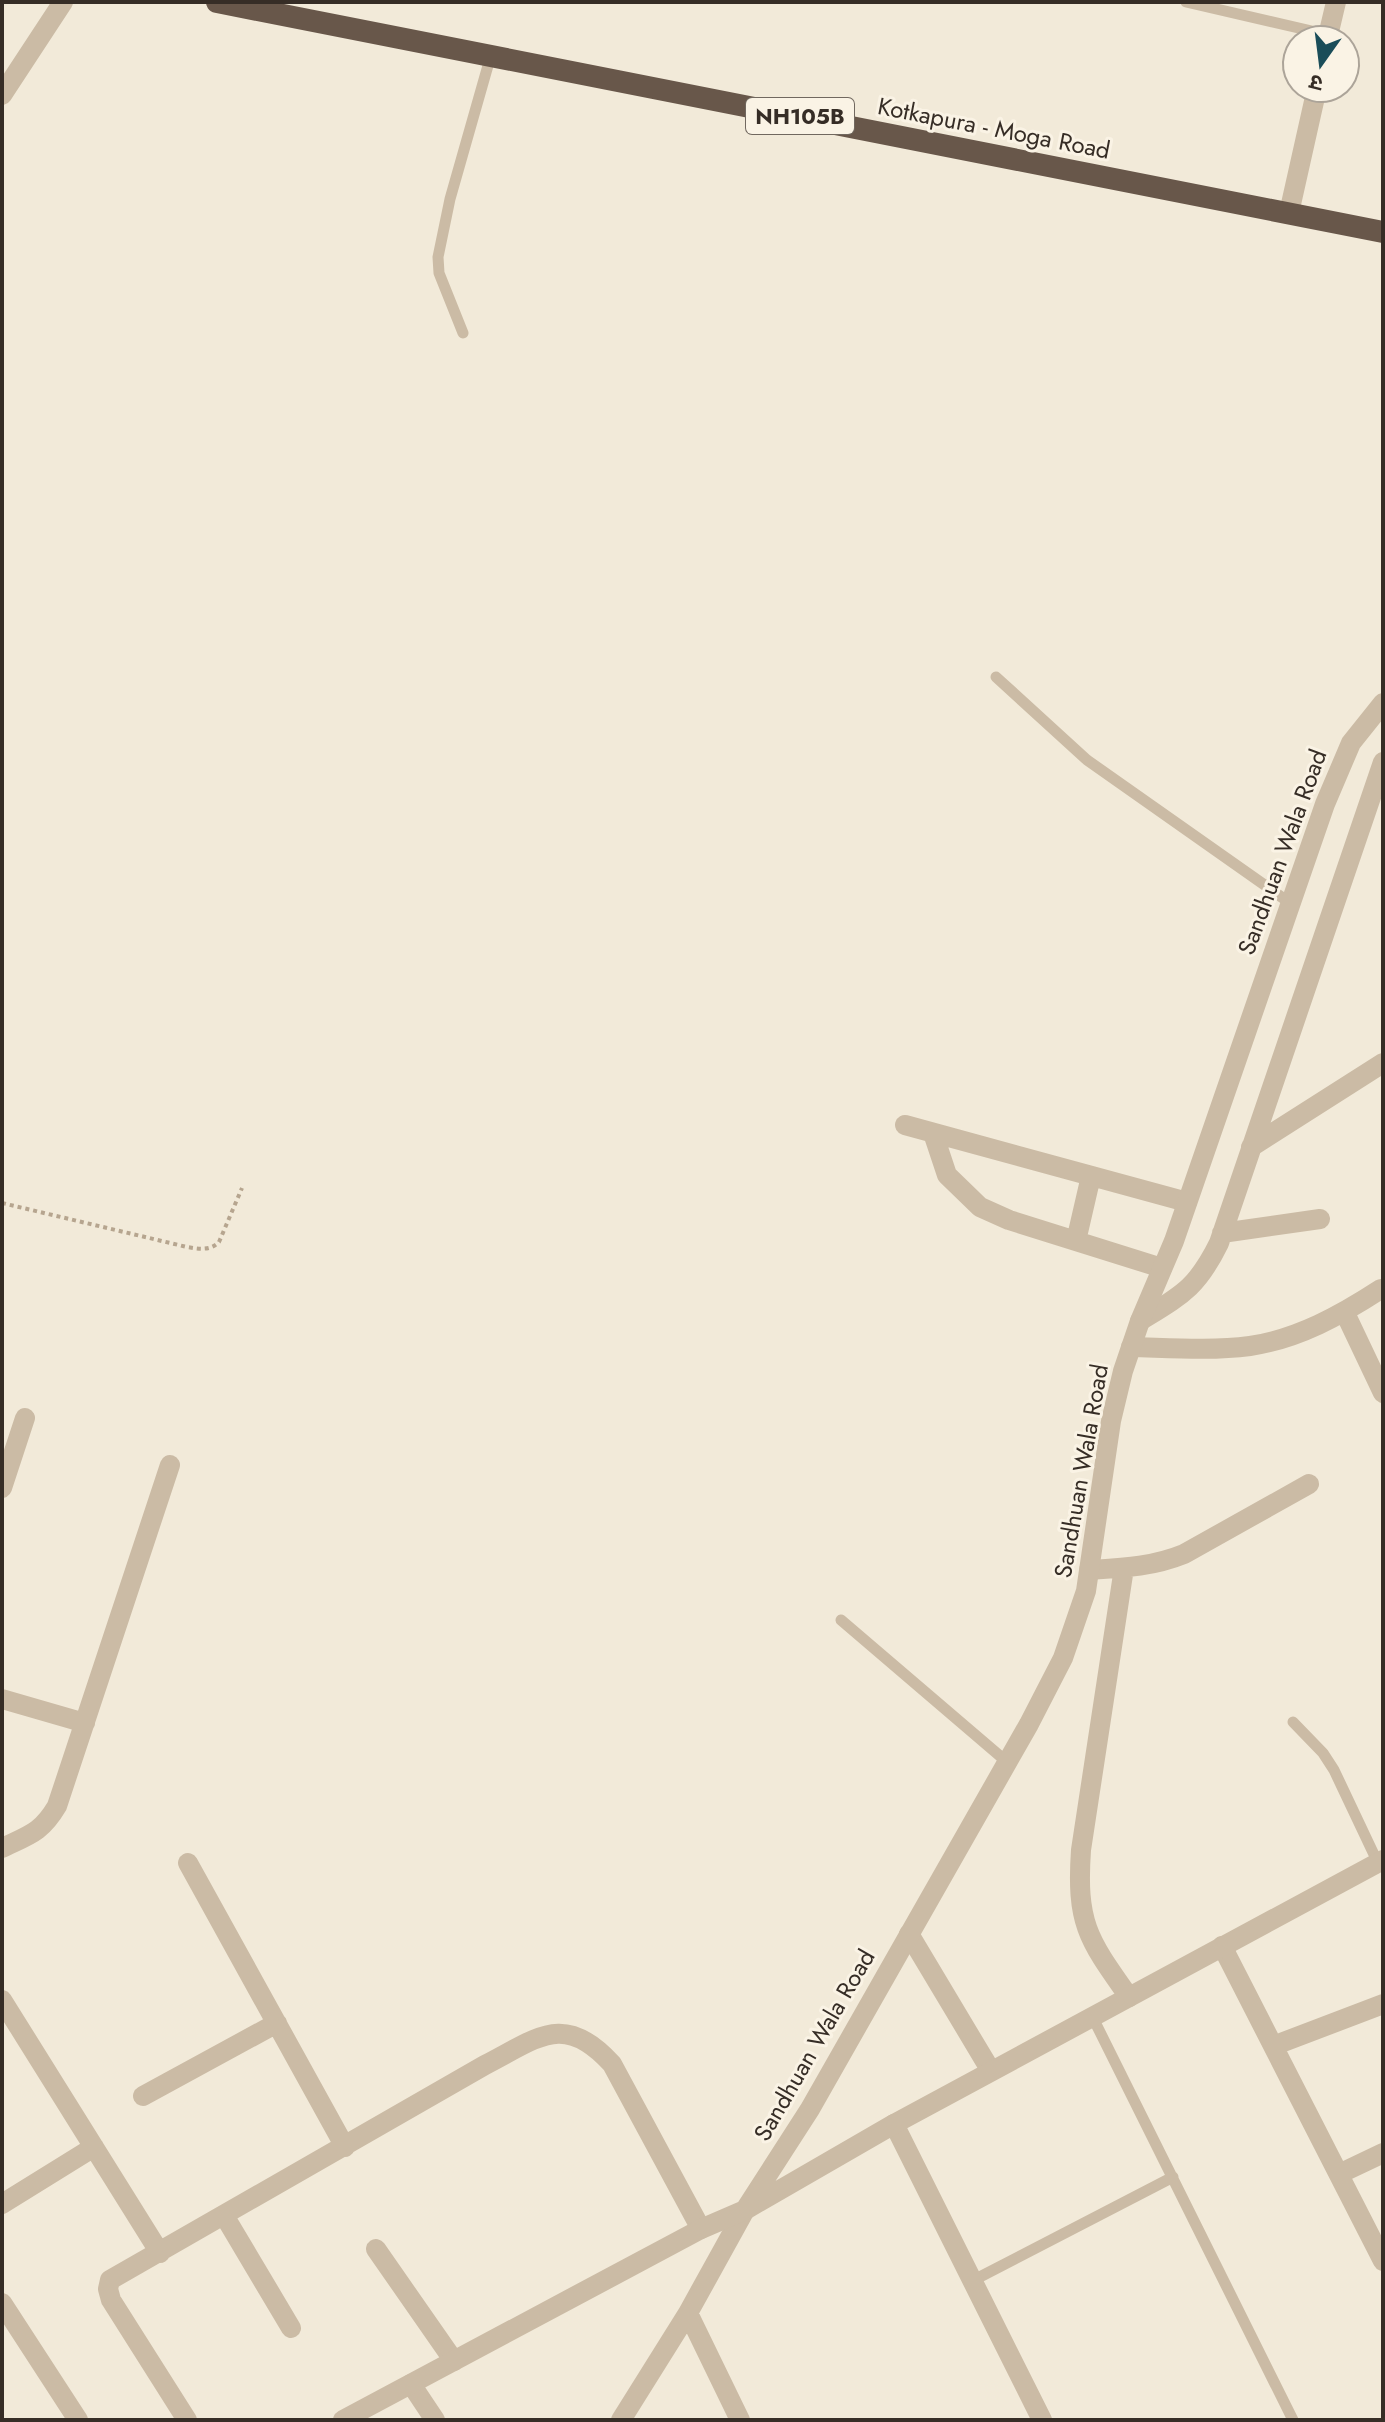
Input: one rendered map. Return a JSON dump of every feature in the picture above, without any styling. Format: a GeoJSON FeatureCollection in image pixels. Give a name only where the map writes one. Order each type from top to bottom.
{"type":"FeatureCollection","features":[{"type":"Feature","properties":{"kind":"highway","name":"Kotkapura - Moga Road"},"geometry":{"type":"LineString","coordinates":[[217,2],[1383,232]]}},
{"type":"Feature","properties":{"kind":"street"},"geometry":{"type":"LineString","coordinates":[[2,95],[63,2]]}},
{"type":"Feature","properties":{"kind":"street"},"geometry":{"type":"LineString","coordinates":[[1331,24],[1336,2]]}},
{"type":"Feature","properties":{"kind":"street"},"geometry":{"type":"LineString","coordinates":[[1289,213],[1313,104]]}},
{"type":"Feature","properties":{"kind":"street","name":"Sandhuan Wala Road"},"geometry":{"type":"LineString","coordinates":[[621,2420],[688,2313],[745,2210],[810,2109],[1063,1658],[1086,1591],[1111,1421],[1131,1347],[1187,1202],[1325,804],[1351,743],[1380,710]]}},
{"type":"Feature","properties":{"kind":"street"},"geometry":{"type":"LineString","coordinates":[[1140,1321],[1186,1292],[1210,1261],[1383,762]]}},
{"type":"Feature","properties":{"kind":"street"},"geometry":{"type":"LineString","coordinates":[[1251,1147],[1383,1063]]}},
{"type":"Feature","properties":{"kind":"street"},"geometry":{"type":"LineString","coordinates":[[905,1125],[1187,1202]]}},
{"type":"Feature","properties":{"kind":"street"},"geometry":{"type":"LineString","coordinates":[[933,1133],[947,1175],[980,1207],[1009,1220],[1162,1268]]}},
{"type":"Feature","properties":{"kind":"street"},"geometry":{"type":"LineString","coordinates":[[1076,1241],[1091,1176]]}},
{"type":"Feature","properties":{"kind":"street"},"geometry":{"type":"LineString","coordinates":[[1222,1233],[1320,1219]]}},
{"type":"Feature","properties":{"kind":"street"},"geometry":{"type":"LineString","coordinates":[[1131,1347],[1212,1349],[1252,1346],[1291,1336],[1345,1313],[1381,1289]]}},
{"type":"Feature","properties":{"kind":"street"},"geometry":{"type":"LineString","coordinates":[[1345,1313],[1383,1393]]}},
{"type":"Feature","properties":{"kind":"street"},"geometry":{"type":"LineString","coordinates":[[2,1488],[25,1418]]}},
{"type":"Feature","properties":{"kind":"street"},"geometry":{"type":"LineString","coordinates":[[2,1848],[37,1831],[46,1824],[57,1806],[170,1465]]}},
{"type":"Feature","properties":{"kind":"street"},"geometry":{"type":"LineString","coordinates":[[1089,1570],[1164,1562],[1184,1554],[1309,1484]]}},
{"type":"Feature","properties":{"kind":"street"},"geometry":{"type":"LineString","coordinates":[[1124,1568],[1078,1887],[1083,1921],[1096,1949],[1129,1997]]}},
{"type":"Feature","properties":{"kind":"street"},"geometry":{"type":"LineString","coordinates":[[2,1699],[85,1723]]}},
{"type":"Feature","properties":{"kind":"street"},"geometry":{"type":"LineString","coordinates":[[343,2420],[701,2229],[745,2210],[894,2124],[1380,1861]]}},
{"type":"Feature","properties":{"kind":"street"},"geometry":{"type":"LineString","coordinates":[[188,1863],[345,2147]]}},
{"type":"Feature","properties":{"kind":"street"},"geometry":{"type":"LineString","coordinates":[[909,1934],[991,2071]]}},
{"type":"Feature","properties":{"kind":"street"},"geometry":{"type":"LineString","coordinates":[[1222,1946],[1383,2261]]}},
{"type":"Feature","properties":{"kind":"street"},"geometry":{"type":"LineString","coordinates":[[2,2000],[160,2253]]}},
{"type":"Feature","properties":{"kind":"street"},"geometry":{"type":"LineString","coordinates":[[1273,2046],[1383,2004]]}},
{"type":"Feature","properties":{"kind":"street"},"geometry":{"type":"LineString","coordinates":[[143,2096],[277,2023]]}},
{"type":"Feature","properties":{"kind":"street"},"geometry":{"type":"LineString","coordinates":[[187,2420],[108,2292],[109,2283],[116,2275],[225,2217],[485,2065],[543,2036],[561,2032],[580,2036],[596,2045],[612,2064],[701,2229]]}},
{"type":"Feature","properties":{"kind":"street"},"geometry":{"type":"LineString","coordinates":[[894,2124],[1042,2420]]}},
{"type":"Feature","properties":{"kind":"street"},"geometry":{"type":"LineString","coordinates":[[2,2204],[94,2147]]}},
{"type":"Feature","properties":{"kind":"street"},"geometry":{"type":"LineString","coordinates":[[1339,2174],[1383,2153]]}},
{"type":"Feature","properties":{"kind":"street"},"geometry":{"type":"LineString","coordinates":[[225,2217],[291,2328]]}},
{"type":"Feature","properties":{"kind":"street"},"geometry":{"type":"LineString","coordinates":[[376,2249],[454,2361]]}},
{"type":"Feature","properties":{"kind":"street"},"geometry":{"type":"LineString","coordinates":[[2,2303],[78,2420]]}},
{"type":"Feature","properties":{"kind":"street"},"geometry":{"type":"LineString","coordinates":[[688,2313],[740,2420]]}},
{"type":"Feature","properties":{"kind":"street"},"geometry":{"type":"LineString","coordinates":[[411,2384],[435,2420]]}},
{"type":"Feature","properties":{"kind":"lane"},"geometry":{"type":"LineString","coordinates":[[1186,2],[1281,25]]}},
{"type":"Feature","properties":{"kind":"lane"},"geometry":{"type":"LineString","coordinates":[[463,333],[439,273],[438,257],[450,199],[491,54]]}},
{"type":"Feature","properties":{"kind":"lane"},"geometry":{"type":"LineString","coordinates":[[996,677],[1087,760],[1290,903]]}},
{"type":"Feature","properties":{"kind":"lane"},"geometry":{"type":"LineString","coordinates":[[841,1620],[1007,1762]]}},
{"type":"Feature","properties":{"kind":"lane"},"geometry":{"type":"LineString","coordinates":[[1293,1722],[1323,1753],[1334,1770],[1380,1861]]}},
{"type":"Feature","properties":{"kind":"lane"},"geometry":{"type":"LineString","coordinates":[[1092,2016],[1293,2420]]}},
{"type":"Feature","properties":{"kind":"lane"},"geometry":{"type":"LineString","coordinates":[[972,2281],[1173,2177]]}},
{"type":"Feature","properties":{"kind":"path"},"geometry":{"type":"LineString","coordinates":[[2,1203],[204,1249],[219,1242],[242,1188]]}}]}
